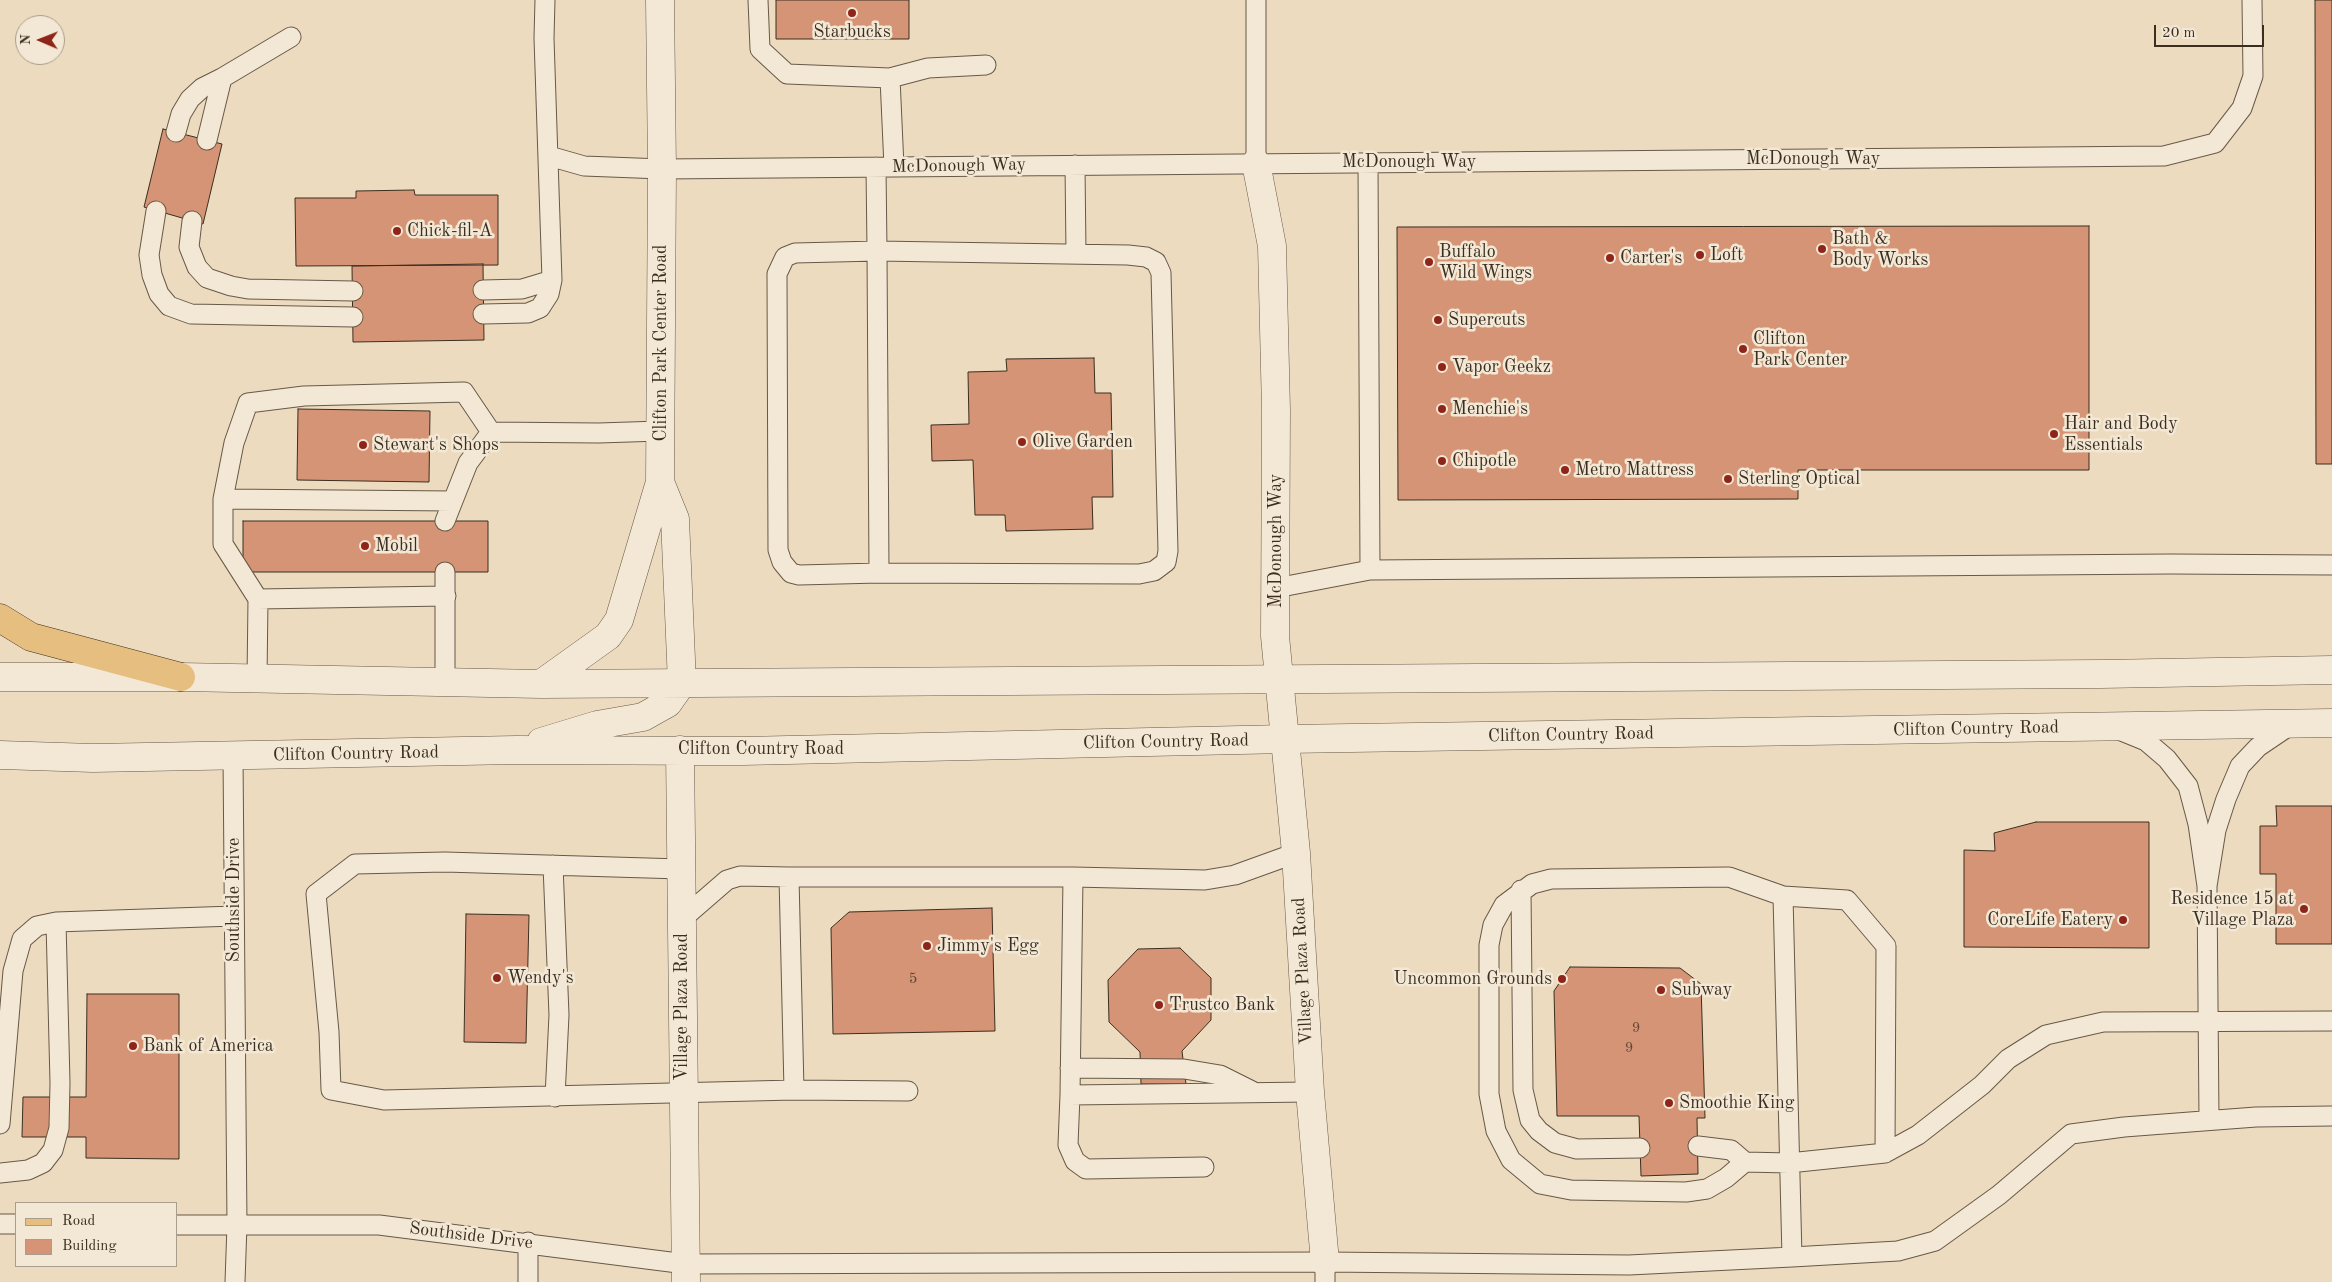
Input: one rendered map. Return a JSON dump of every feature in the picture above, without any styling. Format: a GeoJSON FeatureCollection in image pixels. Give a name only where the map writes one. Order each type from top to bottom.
{"type":"FeatureCollection","features":[{"type":"Feature","properties":{"kind":"main road"},"geometry":{"type":"LineString","coordinates":[[0,618],[31,637],[181,678]]}},
{"type":"Feature","properties":{"kind":"street","name":"Clifton Park Center Road"},"geometry":{"type":"LineString","coordinates":[[660,0],[662,169],[660,482],[675,519],[682,683]]}},
{"type":"Feature","properties":{"kind":"street","name":"McDonough Way"},"geometry":{"type":"LineString","coordinates":[[1256,163],[1272,246],[1276,410],[1276,636],[1280,680]]}},
{"type":"Feature","properties":{"kind":"street"},"geometry":{"type":"LineString","coordinates":[[540,684],[608,636],[618,620],[660,482]]}},
{"type":"Feature","properties":{"kind":"street"},"geometry":{"type":"LineString","coordinates":[[0,677],[540,684],[2091,674],[2332,670]]}},
{"type":"Feature","properties":{"kind":"street","name":"Village Plaza Road"},"geometry":{"type":"LineString","coordinates":[[1280,680],[1296,853],[1310,1092],[1325,1272]]}},
{"type":"Feature","properties":{"kind":"street"},"geometry":{"type":"LineString","coordinates":[[516,750],[597,725],[643,716],[668,704],[682,683]]}},
{"type":"Feature","properties":{"kind":"street","name":"Clifton Country Road"},"geometry":{"type":"LineString","coordinates":[[0,755],[93,758],[516,750],[753,751],[1286,739],[2332,723]]}},
{"type":"Feature","properties":{"kind":"street","name":"Village Plaza Road"},"geometry":{"type":"LineString","coordinates":[[680,750],[686,1273]]}},
{"type":"Feature","properties":{"kind":"lane"},"geometry":{"type":"LineString","coordinates":[[483,314],[528,313],[540,308],[549,294],[552,280],[544,38],[545,0]]}},
{"type":"Feature","properties":{"kind":"lane"},"geometry":{"type":"LineString","coordinates":[[758,0],[760,49],[787,74],[890,78],[928,68],[986,65]]}},
{"type":"Feature","properties":{"kind":"lane"},"geometry":{"type":"LineString","coordinates":[[1256,0],[1256,163]]}},
{"type":"Feature","properties":{"kind":"lane","name":"McDonough Way"},"geometry":{"type":"LineString","coordinates":[[549,156],[584,166],[662,169],[2164,156],[2215,143],[2242,108],[2253,76],[2252,0]]}},
{"type":"Feature","properties":{"kind":"lane"},"geometry":{"type":"LineString","coordinates":[[176,132],[181,114],[190,99],[202,88],[291,38]]}},
{"type":"Feature","properties":{"kind":"lane"},"geometry":{"type":"LineString","coordinates":[[207,140],[222,78]]}},
{"type":"Feature","properties":{"kind":"lane"},"geometry":{"type":"LineString","coordinates":[[879,573],[877,251],[885,167],[890,78]]}},
{"type":"Feature","properties":{"kind":"lane"},"geometry":{"type":"LineString","coordinates":[[1368,162],[1370,570]]}},
{"type":"Feature","properties":{"kind":"lane"},"geometry":{"type":"LineString","coordinates":[[1075,165],[1076,254]]}},
{"type":"Feature","properties":{"kind":"lane"},"geometry":{"type":"LineString","coordinates":[[156,211],[149,255],[150,265],[159,294],[169,306],[191,314],[353,317]]}},
{"type":"Feature","properties":{"kind":"lane"},"geometry":{"type":"LineString","coordinates":[[192,221],[189,247],[197,267],[207,278],[231,286],[248,288],[353,291]]}},
{"type":"Feature","properties":{"kind":"lane"},"geometry":{"type":"LineString","coordinates":[[877,251],[1076,254],[1146,257],[1156,262],[1161,273],[1168,551],[1166,562],[1154,571],[1139,574],[879,573],[799,575],[792,573],[782,562],[778,550],[777,274],[785,257],[795,253],[877,251]]}},
{"type":"Feature","properties":{"kind":"lane"},"geometry":{"type":"LineString","coordinates":[[483,290],[522,289],[552,280]]}},
{"type":"Feature","properties":{"kind":"lane"},"geometry":{"type":"LineString","coordinates":[[258,680],[258,599],[223,544],[223,499],[234,443],[248,403],[304,396],[464,392],[491,432]]}},
{"type":"Feature","properties":{"kind":"lane"},"geometry":{"type":"LineString","coordinates":[[491,432],[599,433],[660,431]]}},
{"type":"Feature","properties":{"kind":"lane"},"geometry":{"type":"LineString","coordinates":[[445,521],[468,462],[491,432]]}},
{"type":"Feature","properties":{"kind":"lane"},"geometry":{"type":"LineString","coordinates":[[223,499],[453,501]]}},
{"type":"Feature","properties":{"kind":"lane"},"geometry":{"type":"LineString","coordinates":[[1276,588],[1370,570],[2161,564],[2332,565]]}},
{"type":"Feature","properties":{"kind":"lane"},"geometry":{"type":"LineString","coordinates":[[445,682],[446,572]]}},
{"type":"Feature","properties":{"kind":"lane"},"geometry":{"type":"LineString","coordinates":[[258,599],[446,596]]}},
{"type":"Feature","properties":{"kind":"lane"},"geometry":{"type":"LineString","coordinates":[[2206,886],[2216,830],[2226,799],[2240,766],[2258,747],[2292,724]]}},
{"type":"Feature","properties":{"kind":"lane"},"geometry":{"type":"LineString","coordinates":[[2110,726],[2146,741],[2167,759],[2188,786],[2198,824],[2206,886],[2208,1120]]}},
{"type":"Feature","properties":{"kind":"lane","name":"Southside Drive"},"geometry":{"type":"LineString","coordinates":[[233,756],[237,1225],[235,1282]]}},
{"type":"Feature","properties":{"kind":"lane"},"geometry":{"type":"LineString","coordinates":[[682,919],[727,880],[740,876],[1073,877],[1205,880],[1235,875],[1296,853]]}},
{"type":"Feature","properties":{"kind":"lane"},"geometry":{"type":"LineString","coordinates":[[681,869],[445,862],[355,864],[316,894],[329,1032],[332,1090],[384,1100],[683,1091],[908,1091]]}},
{"type":"Feature","properties":{"kind":"lane"},"geometry":{"type":"LineString","coordinates":[[553,865],[559,1015],[555,1096]]}},
{"type":"Feature","properties":{"kind":"lane"},"geometry":{"type":"LineString","coordinates":[[789,877],[794,1090]]}},
{"type":"Feature","properties":{"kind":"lane"},"geometry":{"type":"LineString","coordinates":[[1073,877],[1068,1145],[1075,1161],[1086,1169],[1204,1167]]}},
{"type":"Feature","properties":{"kind":"lane"},"geometry":{"type":"LineString","coordinates":[[1885,1154],[1886,946],[1848,900],[1784,896],[1729,877],[1551,879],[1532,884],[1521,890],[1504,905],[1492,925],[1488,945],[1489,1094],[1496,1131],[1511,1160],[1540,1184],[1572,1190],[1686,1192],[1707,1189],[1726,1178],[1745,1162],[1789,1162],[1885,1154],[1918,1135],[1982,1085],[2008,1059],[2046,1035],[2104,1022],[2332,1021]]}},
{"type":"Feature","properties":{"kind":"lane"},"geometry":{"type":"LineString","coordinates":[[1521,890],[1523,1090],[1530,1120],[1539,1131],[1555,1143],[1577,1149],[1640,1148]]}},
{"type":"Feature","properties":{"kind":"lane"},"geometry":{"type":"LineString","coordinates":[[1784,896],[1792,1257]]}},
{"type":"Feature","properties":{"kind":"lane"},"geometry":{"type":"LineString","coordinates":[[0,1124],[17,952],[22,939],[37,926],[56,922],[234,916]]}},
{"type":"Feature","properties":{"kind":"lane"},"geometry":{"type":"LineString","coordinates":[[0,1174],[28,1170],[43,1163],[53,1150],[59,1128],[60,1083],[56,922]]}},
{"type":"Feature","properties":{"kind":"lane"},"geometry":{"type":"LineString","coordinates":[[1070,1068],[1184,1069],[1220,1075],[1256,1092]]}},
{"type":"Feature","properties":{"kind":"lane"},"geometry":{"type":"LineString","coordinates":[[1070,1095],[1310,1092]]}},
{"type":"Feature","properties":{"kind":"lane","name":"Southside Drive"},"geometry":{"type":"LineString","coordinates":[[237,1225],[379,1225],[528,1242],[686,1273],[1325,1272],[1629,1265],[1792,1257],[1898,1251],[1935,1241],[1998,1195],[2071,1134],[2208,1120],[2332,1116]]}},
{"type":"Feature","properties":{"kind":"lane"},"geometry":{"type":"LineString","coordinates":[[1698,1146],[1731,1150],[1745,1162]]}},
{"type":"Feature","properties":{"kind":"lane"},"geometry":{"type":"LineString","coordinates":[[0,1224],[15,1224]]}},
{"type":"Feature","properties":{"kind":"lane"},"geometry":{"type":"LineString","coordinates":[[178,1225],[237,1225]]}},
{"type":"Feature","properties":{"kind":"lane"},"geometry":{"type":"LineString","coordinates":[[528,1242],[528,1282]]}},
{"type":"Feature","properties":{"kind":"building"},"geometry":{"type":"Polygon","coordinates":[[[776,0],[909,0],[909,39],[776,39],[776,0]]]}},
{"type":"Feature","properties":{"kind":"building"},"geometry":{"type":"Polygon","coordinates":[[[2315,0],[2332,0],[2332,464],[2316,464],[2315,0]]]}},
{"type":"Feature","properties":{"kind":"building"},"geometry":{"type":"Polygon","coordinates":[[[163,129],[222,144],[203,224],[144,207],[163,129]]]}},
{"type":"Feature","properties":{"kind":"building","name":"Chick-fil-A"},"geometry":{"type":"Polygon","coordinates":[[[414,190],[415,195],[498,195],[498,265],[296,266],[295,198],[356,198],[356,191],[414,190]]]}},
{"type":"Feature","properties":{"kind":"building","name":"Clifton Park Center"},"geometry":{"type":"Polygon","coordinates":[[[2089,226],[2089,470],[1798,470],[1798,499],[1398,500],[1397,227],[2089,226]]]}},
{"type":"Feature","properties":{"kind":"building"},"geometry":{"type":"Polygon","coordinates":[[[483,264],[484,340],[353,342],[352,266],[483,264]]]}},
{"type":"Feature","properties":{"kind":"building","name":"Olive Garden"},"geometry":{"type":"Polygon","coordinates":[[[1094,358],[1095,393],[1111,393],[1113,497],[1092,497],[1093,529],[1006,531],[1005,515],[975,515],[973,460],[932,461],[931,425],[969,424],[968,372],[1007,371],[1006,359],[1094,358]]]}},
{"type":"Feature","properties":{"kind":"building","name":"Stewart's Shops"},"geometry":{"type":"Polygon","coordinates":[[[298,409],[430,411],[429,482],[297,480],[298,409]]]}},
{"type":"Feature","properties":{"kind":"building","name":"Mobil"},"geometry":{"type":"Polygon","coordinates":[[[243,521],[488,521],[488,572],[243,572],[243,521]]]}},
{"type":"Feature","properties":{"kind":"building","name":"Residence 15 at Village Plaza"},"geometry":{"type":"Polygon","coordinates":[[[2276,806],[2332,806],[2332,944],[2276,944],[2276,874],[2260,874],[2260,826],[2277,826],[2276,806]]]}},
{"type":"Feature","properties":{"kind":"building"},"geometry":{"type":"Polygon","coordinates":[[[2036,822],[2149,822],[2149,948],[1964,947],[1964,850],[1995,851],[1994,833],[2036,822]]]}},
{"type":"Feature","properties":{"kind":"building"},"geometry":{"type":"Polygon","coordinates":[[[992,908],[995,1031],[833,1034],[831,928],[849,912],[992,908]]]}},
{"type":"Feature","properties":{"kind":"building","name":"Wendy's"},"geometry":{"type":"Polygon","coordinates":[[[466,914],[529,915],[526,1043],[464,1042],[466,914]]]}},
{"type":"Feature","properties":{"kind":"building"},"geometry":{"type":"Polygon","coordinates":[[[1180,948],[1211,978],[1211,1020],[1182,1051],[1186,1084],[1141,1084],[1140,1052],[1109,1022],[1108,980],[1138,949],[1180,948]]]}},
{"type":"Feature","properties":{"kind":"building"},"geometry":{"type":"Polygon","coordinates":[[[1570,967],[1680,968],[1701,984],[1705,1118],[1697,1118],[1698,1174],[1641,1176],[1639,1116],[1557,1116],[1554,991],[1570,967]]]}},
{"type":"Feature","properties":{"kind":"building","name":"Bank of America"},"geometry":{"type":"Polygon","coordinates":[[[87,994],[179,994],[179,1159],[86,1158],[86,1137],[22,1137],[23,1097],[86,1097],[87,994]]]}},
{"type":"Feature","properties":{"kind":"place","name":"Starbucks"},"geometry":{"type":"Point","coordinates":[852,13]}},
{"type":"Feature","properties":{"kind":"place","name":"Chick-fil-A"},"geometry":{"type":"Point","coordinates":[397,231]}},
{"type":"Feature","properties":{"kind":"place","name":"Bath & Body Works"},"geometry":{"type":"Point","coordinates":[1822,249]}},
{"type":"Feature","properties":{"kind":"place","name":"Loft"},"geometry":{"type":"Point","coordinates":[1700,255]}},
{"type":"Feature","properties":{"kind":"place","name":"Carter's"},"geometry":{"type":"Point","coordinates":[1610,258]}},
{"type":"Feature","properties":{"kind":"place","name":"Buffalo Wild Wings"},"geometry":{"type":"Point","coordinates":[1429,262]}},
{"type":"Feature","properties":{"kind":"place","name":"Supercuts"},"geometry":{"type":"Point","coordinates":[1438,320]}},
{"type":"Feature","properties":{"kind":"place","name":"Clifton Park Center"},"geometry":{"type":"Point","coordinates":[1743,349]}},
{"type":"Feature","properties":{"kind":"place","name":"Vapor Geekz"},"geometry":{"type":"Point","coordinates":[1442,367]}},
{"type":"Feature","properties":{"kind":"place","name":"Menchie's"},"geometry":{"type":"Point","coordinates":[1442,409]}},
{"type":"Feature","properties":{"kind":"place","name":"Hair and Body Essentials"},"geometry":{"type":"Point","coordinates":[2054,434]}},
{"type":"Feature","properties":{"kind":"place","name":"Olive Garden"},"geometry":{"type":"Point","coordinates":[1022,442]}},
{"type":"Feature","properties":{"kind":"place","name":"Stewart's Shops"},"geometry":{"type":"Point","coordinates":[363,445]}},
{"type":"Feature","properties":{"kind":"place","name":"Chipotle"},"geometry":{"type":"Point","coordinates":[1442,461]}},
{"type":"Feature","properties":{"kind":"place","name":"Metro Mattress"},"geometry":{"type":"Point","coordinates":[1565,470]}},
{"type":"Feature","properties":{"kind":"place","name":"Sterling Optical"},"geometry":{"type":"Point","coordinates":[1728,479]}},
{"type":"Feature","properties":{"kind":"place","name":"Mobil"},"geometry":{"type":"Point","coordinates":[365,546]}},
{"type":"Feature","properties":{"kind":"place","name":"Residence 15 at Village Plaza"},"geometry":{"type":"Point","coordinates":[2304,909]}},
{"type":"Feature","properties":{"kind":"place","name":"CoreLife Eatery"},"geometry":{"type":"Point","coordinates":[2123,920]}},
{"type":"Feature","properties":{"kind":"place","name":"Jimmy's Egg"},"geometry":{"type":"Point","coordinates":[927,946]}},
{"type":"Feature","properties":{"kind":"place","name":"Wendy's"},"geometry":{"type":"Point","coordinates":[497,978]}},
{"type":"Feature","properties":{"kind":"place","name":"Uncommon Grounds"},"geometry":{"type":"Point","coordinates":[1562,979]}},
{"type":"Feature","properties":{"kind":"place","name":"Subway"},"geometry":{"type":"Point","coordinates":[1661,990]}},
{"type":"Feature","properties":{"kind":"place","name":"Trustco Bank"},"geometry":{"type":"Point","coordinates":[1159,1005]}},
{"type":"Feature","properties":{"kind":"place","name":"Bank of America"},"geometry":{"type":"Point","coordinates":[133,1046]}},
{"type":"Feature","properties":{"kind":"place","name":"Smoothie King"},"geometry":{"type":"Point","coordinates":[1669,1103]}}]}
